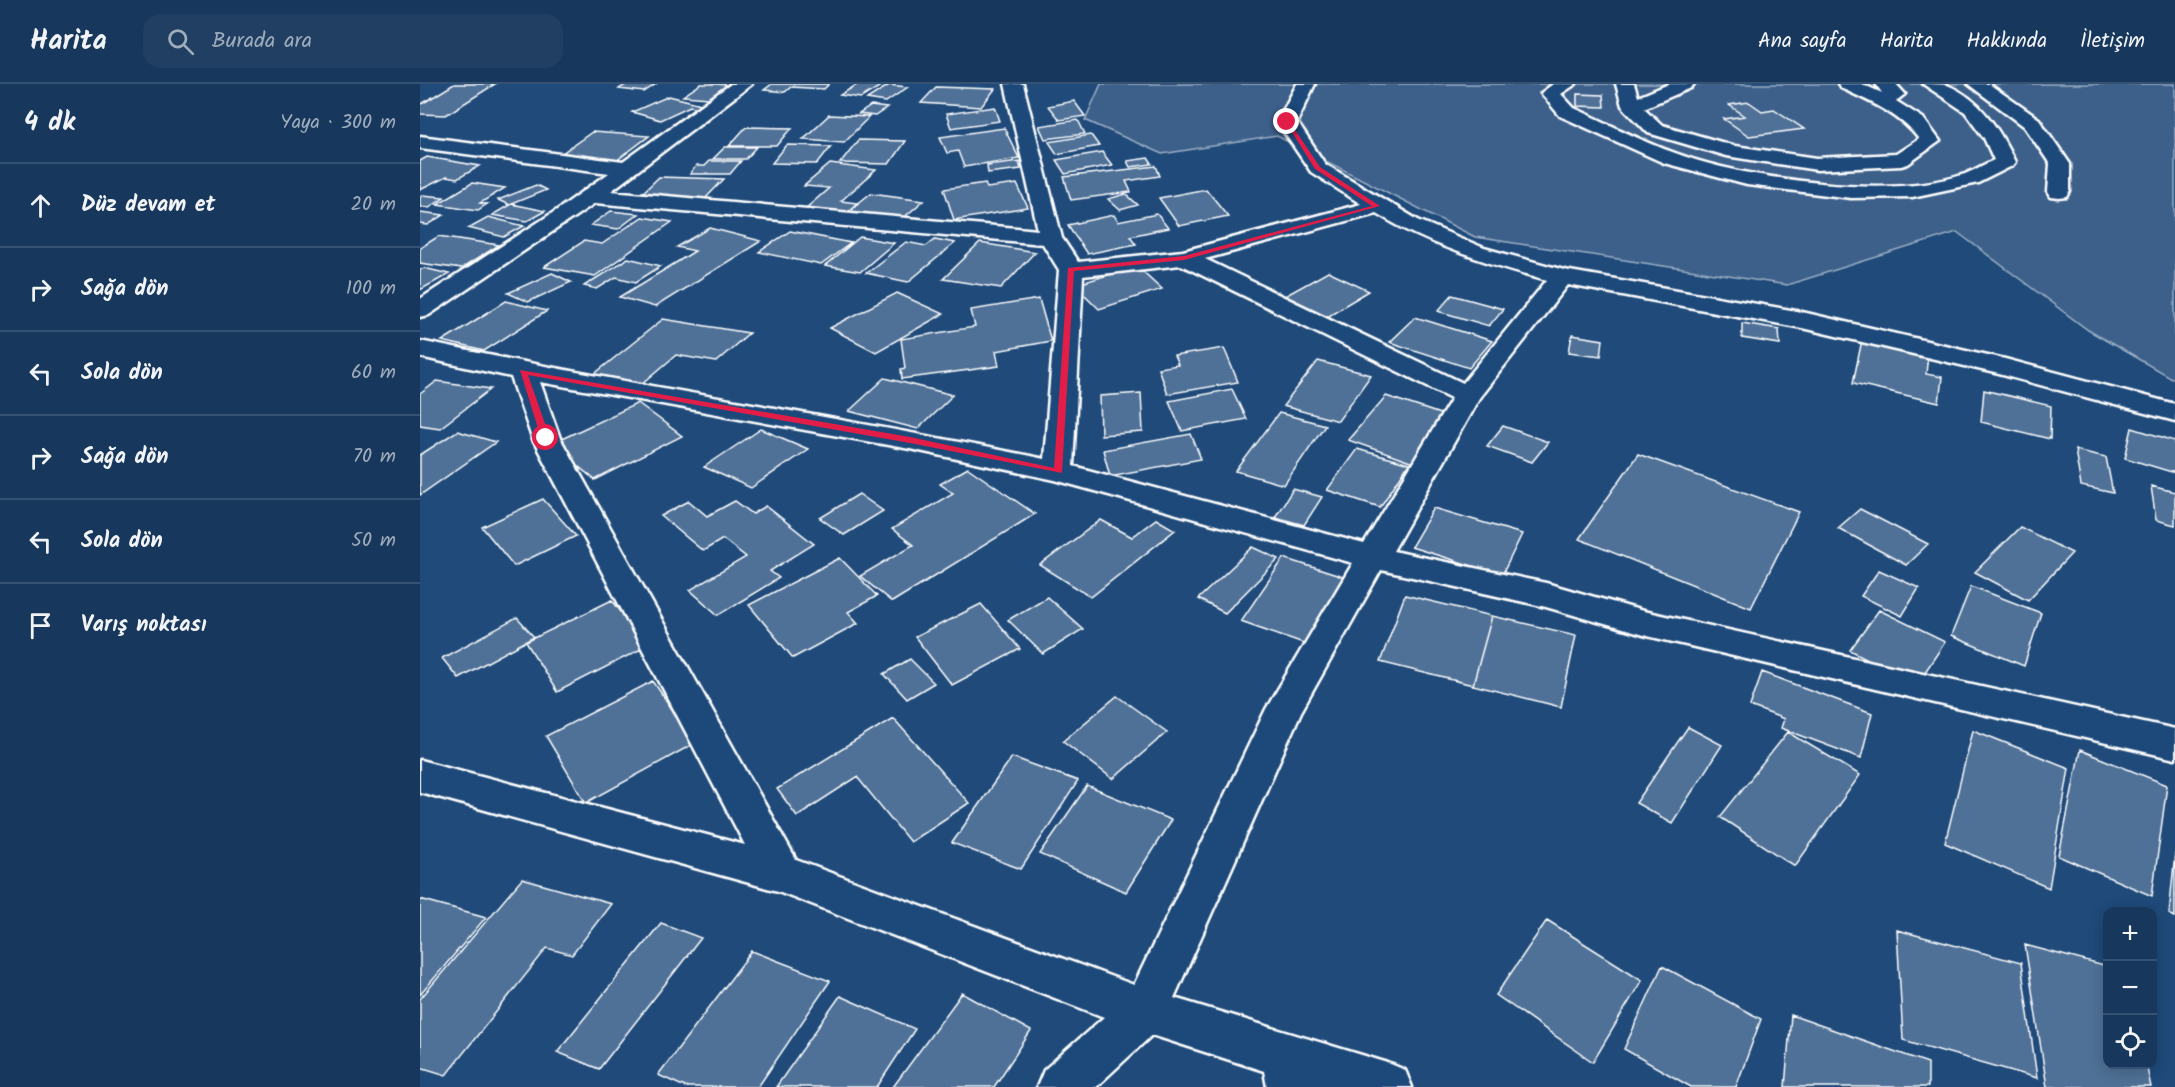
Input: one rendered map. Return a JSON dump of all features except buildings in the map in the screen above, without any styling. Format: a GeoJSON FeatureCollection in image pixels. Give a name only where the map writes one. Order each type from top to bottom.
{"type":"FeatureCollection","features":[{"type":"Feature","properties":{"kind":"street"},"geometry":{"type":"LineString","coordinates":[[420,310],[589,196],[743,84]]}},
{"type":"Feature","properties":{"kind":"street"},"geometry":{"type":"LineString","coordinates":[[1014,84],[1051,238],[1071,270],[1059,471]]}},
{"type":"Feature","properties":{"kind":"street"},"geometry":{"type":"LineString","coordinates":[[1306,84],[1287,122],[1318,168],[1410,225],[1476,253],[1562,277],[1802,320],[2005,367],[2175,413]]}},
{"type":"Feature","properties":{"kind":"street"},"geometry":{"type":"LineString","coordinates":[[1567,84],[1550,93],[1567,112],[1671,159],[1747,179],[1851,192],[1911,191],[1971,178],[2006,162],[1994,138],[1972,108],[1932,84]]}},
{"type":"Feature","properties":{"kind":"street"},"geometry":{"type":"LineString","coordinates":[[1625,84],[1631,106],[1655,129],[1733,152],[1817,164],[1901,160],[1930,141],[1916,122],[1883,92],[1847,84]]}},
{"type":"Feature","properties":{"kind":"street"},"geometry":{"type":"LineString","coordinates":[[1631,106],[1685,84]]}},
{"type":"Feature","properties":{"kind":"street"},"geometry":{"type":"LineString","coordinates":[[1977,84],[2032,123],[2060,164],[2059,192]]}},
{"type":"Feature","properties":{"kind":"street"},"geometry":{"type":"LineString","coordinates":[[420,142],[626,169]]}},
{"type":"Feature","properties":{"kind":"street"},"geometry":{"type":"LineString","coordinates":[[589,196],[1051,238]]}},
{"type":"Feature","properties":{"kind":"street"},"geometry":{"type":"LineString","coordinates":[[1071,270],[1184,258],[1377,206]]}},
{"type":"Feature","properties":{"kind":"street"},"geometry":{"type":"LineString","coordinates":[[1184,258],[1467,395]]}},
{"type":"Feature","properties":{"kind":"street"},"geometry":{"type":"LineString","coordinates":[[1061,1087],[1145,1011],[1284,709],[1467,395],[1562,277]]}},
{"type":"Feature","properties":{"kind":"street"},"geometry":{"type":"LineString","coordinates":[[420,348],[523,372],[910,440],[1059,471],[1371,557],[1546,595],[1644,624],[2175,744]]}},
{"type":"Feature","properties":{"kind":"street"},"geometry":{"type":"LineString","coordinates":[[523,372],[546,438],[781,873]]}},
{"type":"Feature","properties":{"kind":"street"},"geometry":{"type":"LineString","coordinates":[[420,776],[781,873],[1145,1011],[1287,1070],[1388,1087]]}},
{"type":"Feature","properties":{"kind":"shaded area"},"geometry":{"type":"Polygon","coordinates":[[[1101,84],[2175,84],[2175,377],[2171,378],[2088,330],[1957,232],[1787,285],[1475,237],[1277,136],[1162,154],[1085,120],[1101,84]]]}},
{"type":"Feature","properties":{"kind":"route"},"geometry":{"type":"LineString","coordinates":[[546,438],[523,372],[910,440],[1059,471],[1071,270],[1184,258],[1377,206],[1318,168],[1287,122]]}}]}
